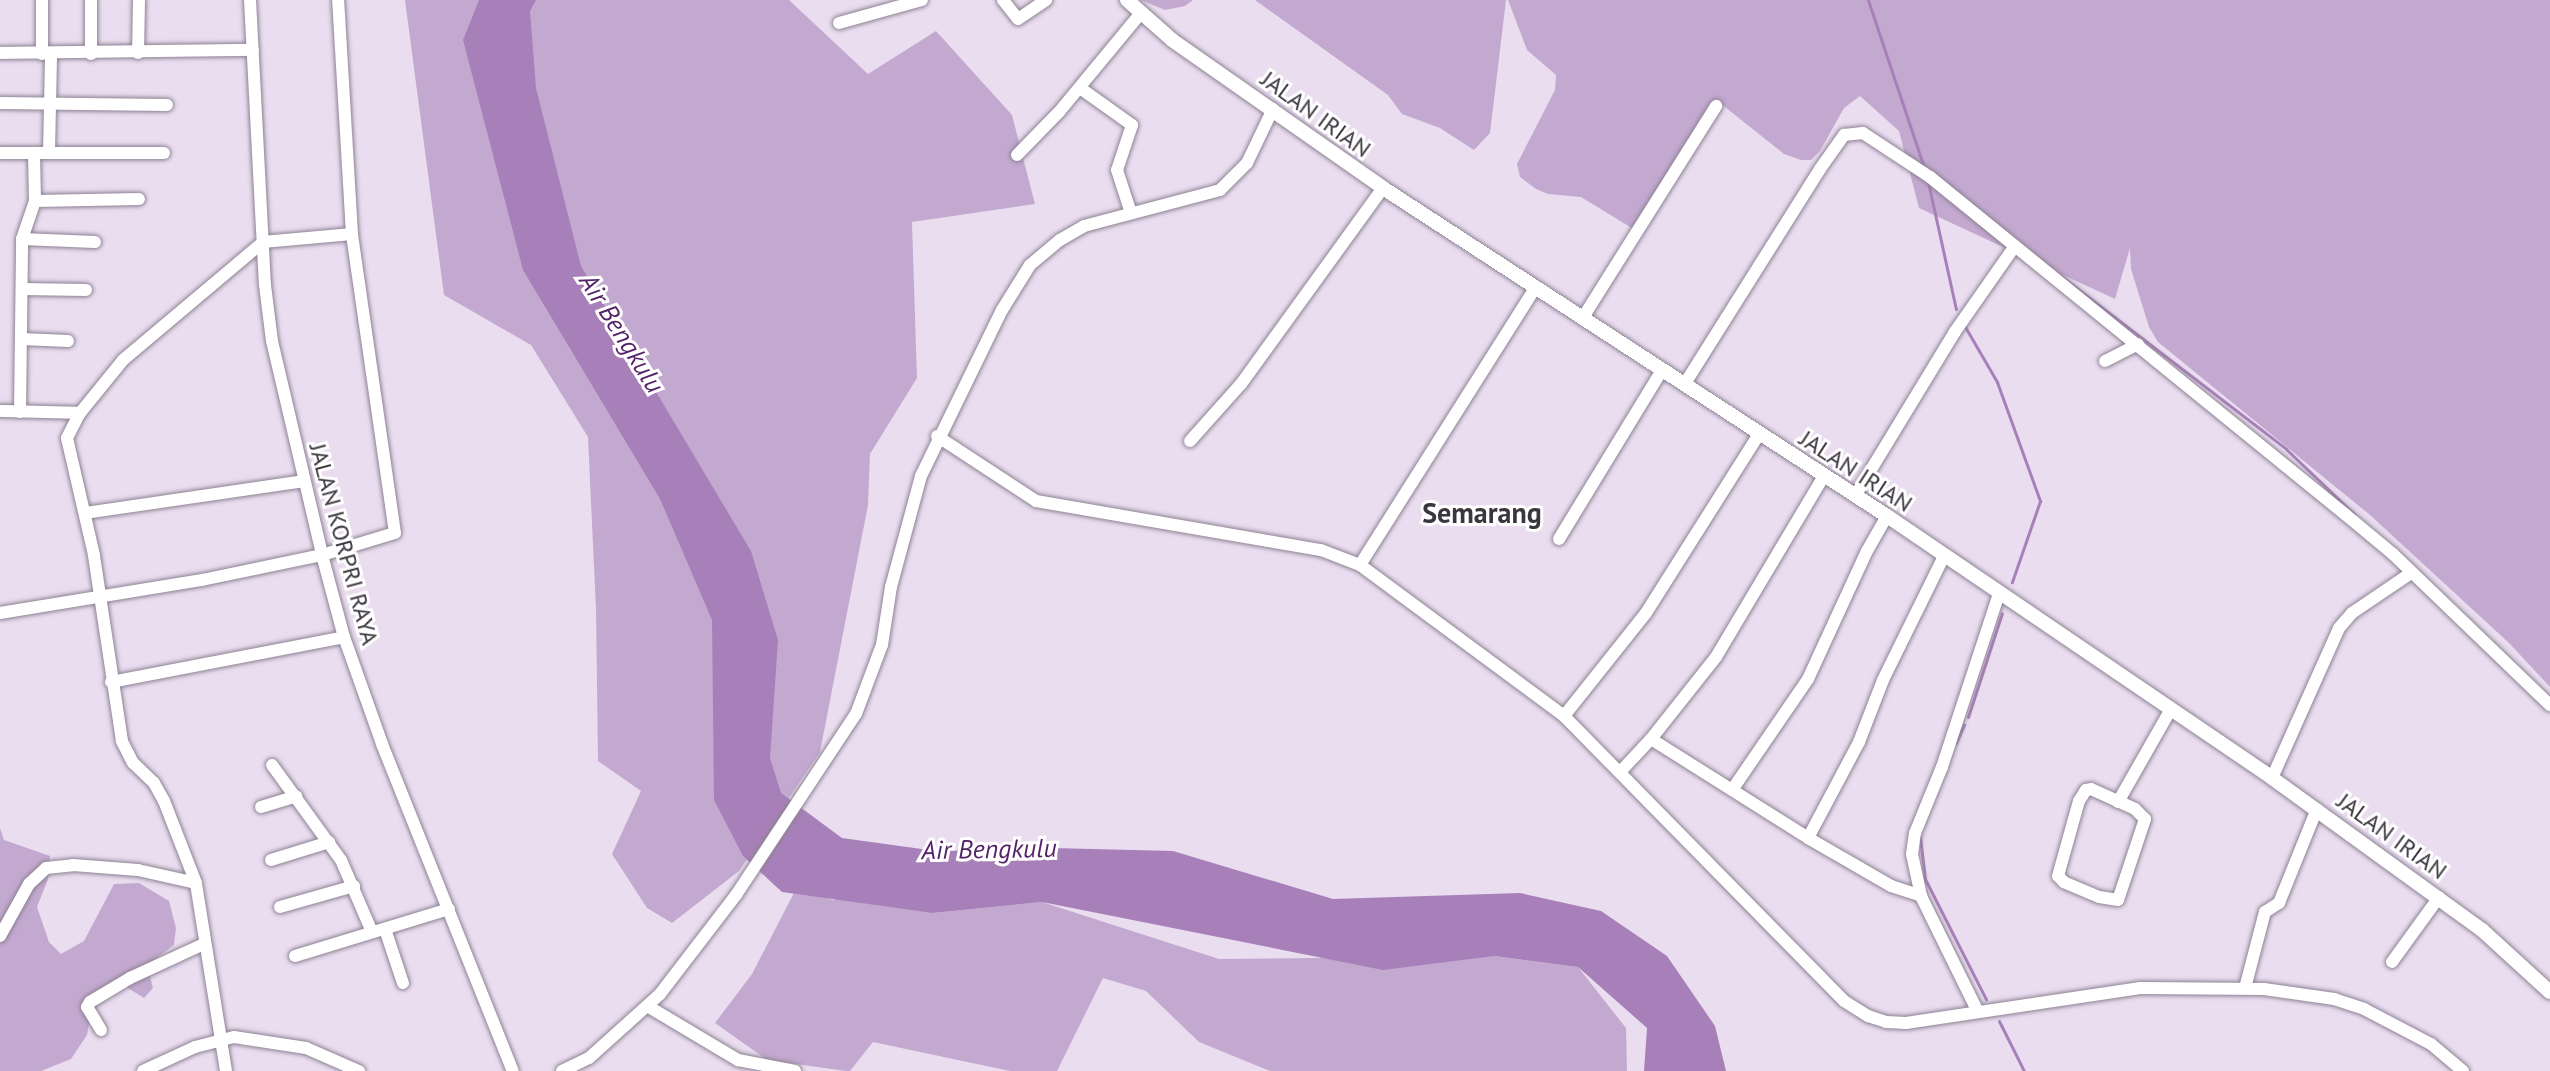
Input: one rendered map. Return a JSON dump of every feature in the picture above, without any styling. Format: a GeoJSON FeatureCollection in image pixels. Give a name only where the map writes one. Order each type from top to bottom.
{"type":"FeatureCollection","features":[{"type":"Feature","properties":{"kind":"main road","name":"JALAN IRIAN"},"geometry":{"type":"LineString","coordinates":[[1127,0],[1172,40],[1383,188],[1887,516],[2317,809],[2482,930],[2550,992]]}},
{"type":"Feature","properties":{"kind":"street"},"geometry":{"type":"LineString","coordinates":[[42,0],[50,104],[49,153]]}},
{"type":"Feature","properties":{"kind":"street"},"geometry":{"type":"LineString","coordinates":[[91,0],[91,54]]}},
{"type":"Feature","properties":{"kind":"street"},"geometry":{"type":"LineString","coordinates":[[138,53],[139,0]]}},
{"type":"Feature","properties":{"kind":"street","name":"JALAN KORPRI RAYA"},"geometry":{"type":"LineString","coordinates":[[250,0],[263,242],[272,341],[322,555],[344,637],[382,744],[513,1071]]}},
{"type":"Feature","properties":{"kind":"street"},"geometry":{"type":"LineString","coordinates":[[0,613],[102,598],[322,555],[389,537],[396,531],[352,234],[338,0]]}},
{"type":"Feature","properties":{"kind":"street"},"geometry":{"type":"LineString","coordinates":[[839,23],[922,0]]}},
{"type":"Feature","properties":{"kind":"street"},"geometry":{"type":"LineString","coordinates":[[1003,0],[1018,19],[1046,0]]}},
{"type":"Feature","properties":{"kind":"street"},"geometry":{"type":"LineString","coordinates":[[1017,155],[1080,88],[1141,13]]}},
{"type":"Feature","properties":{"kind":"street"},"geometry":{"type":"LineString","coordinates":[[0,53],[253,50]]}},
{"type":"Feature","properties":{"kind":"street"},"geometry":{"type":"LineString","coordinates":[[1080,88],[1132,125],[1117,170],[1131,213]]}},
{"type":"Feature","properties":{"kind":"street"},"geometry":{"type":"LineString","coordinates":[[0,103],[167,105]]}},
{"type":"Feature","properties":{"kind":"street"},"geometry":{"type":"LineString","coordinates":[[1582,319],[1716,106]]}},
{"type":"Feature","properties":{"kind":"street"},"geometry":{"type":"LineString","coordinates":[[562,1071],[589,1058],[649,1007],[749,877],[843,736],[874,673],[908,518],[937,436],[1014,287],[1030,265],[1044,251],[1084,226],[1220,190],[1247,163],[1273,109]]}},
{"type":"Feature","properties":{"kind":"street"},"geometry":{"type":"LineString","coordinates":[[1684,385],[1795,205],[1844,135],[1856,132],[1871,137],[1925,174],[2346,515],[2550,705]]}},
{"type":"Feature","properties":{"kind":"street"},"geometry":{"type":"LineString","coordinates":[[0,153],[164,153]]}},
{"type":"Feature","properties":{"kind":"street"},"geometry":{"type":"LineString","coordinates":[[20,412],[22,239],[35,201],[34,153]]}},
{"type":"Feature","properties":{"kind":"street"},"geometry":{"type":"LineString","coordinates":[[1190,441],[1241,384],[1383,188]]}},
{"type":"Feature","properties":{"kind":"street"},"geometry":{"type":"LineString","coordinates":[[35,201],[139,199]]}},
{"type":"Feature","properties":{"kind":"street"},"geometry":{"type":"LineString","coordinates":[[226,1071],[196,883],[157,787],[126,750],[111,682],[102,598],[67,441],[80,413],[123,360],[263,242],[352,234]]}},
{"type":"Feature","properties":{"kind":"street"},"geometry":{"type":"LineString","coordinates":[[22,239],[95,242]]}},
{"type":"Feature","properties":{"kind":"street"},"geometry":{"type":"LineString","coordinates":[[1855,496],[1954,333],[2015,246]]}},
{"type":"Feature","properties":{"kind":"street"},"geometry":{"type":"LineString","coordinates":[[1360,565],[1535,288]]}},
{"type":"Feature","properties":{"kind":"street"},"geometry":{"type":"LineString","coordinates":[[22,289],[86,290]]}},
{"type":"Feature","properties":{"kind":"street"},"geometry":{"type":"LineString","coordinates":[[22,339],[68,341]]}},
{"type":"Feature","properties":{"kind":"street"},"geometry":{"type":"LineString","coordinates":[[2105,361],[2138,344]]}},
{"type":"Feature","properties":{"kind":"street"},"geometry":{"type":"LineString","coordinates":[[1559,539],[1662,370]]}},
{"type":"Feature","properties":{"kind":"street"},"geometry":{"type":"LineString","coordinates":[[0,411],[80,413]]}},
{"type":"Feature","properties":{"kind":"street"},"geometry":{"type":"LineString","coordinates":[[1564,716],[1646,613],[1759,434]]}},
{"type":"Feature","properties":{"kind":"street"},"geometry":{"type":"LineString","coordinates":[[937,436],[1036,501],[1293,545],[1341,556],[1360,565],[1564,716],[1854,1009],[1886,1022],[1906,1023],[2140,988],[2245,988],[2301,993],[2364,1009],[2431,1044],[2463,1071]]}},
{"type":"Feature","properties":{"kind":"street"},"geometry":{"type":"LineString","coordinates":[[1620,772],[1651,739],[1716,657],[1824,476]]}},
{"type":"Feature","properties":{"kind":"street"},"geometry":{"type":"LineString","coordinates":[[85,513],[304,481]]}},
{"type":"Feature","properties":{"kind":"street"},"geometry":{"type":"LineString","coordinates":[[1732,790],[1808,679],[1867,551],[1887,516]]}},
{"type":"Feature","properties":{"kind":"street"},"geometry":{"type":"LineString","coordinates":[[1808,838],[1859,742],[1883,680],[1944,556]]}},
{"type":"Feature","properties":{"kind":"street"},"geometry":{"type":"LineString","coordinates":[[2272,778],[2339,628],[2352,613],[2411,573]]}},
{"type":"Feature","properties":{"kind":"street"},"geometry":{"type":"LineString","coordinates":[[1977,1010],[1921,896],[1912,854],[1915,833],[1942,767],[1999,594]]}},
{"type":"Feature","properties":{"kind":"street"},"geometry":{"type":"LineString","coordinates":[[111,682],[344,637]]}},
{"type":"Feature","properties":{"kind":"street"},"geometry":{"type":"LineString","coordinates":[[2118,802],[2171,709]]}},
{"type":"Feature","properties":{"kind":"street"},"geometry":{"type":"LineString","coordinates":[[1651,739],[1808,838],[1891,886],[1921,896]]}},
{"type":"Feature","properties":{"kind":"street"},"geometry":{"type":"LineString","coordinates":[[272,765],[329,842],[379,931],[403,983]]}},
{"type":"Feature","properties":{"kind":"street"},"geometry":{"type":"LineString","coordinates":[[2086,790],[2118,802],[2140,812],[2145,822],[2120,897],[2112,901],[2064,882],[2057,872],[2086,790]]}},
{"type":"Feature","properties":{"kind":"street"},"geometry":{"type":"LineString","coordinates":[[261,807],[296,796]]}},
{"type":"Feature","properties":{"kind":"street"},"geometry":{"type":"LineString","coordinates":[[2245,988],[2265,912],[2280,901],[2317,809]]}},
{"type":"Feature","properties":{"kind":"street"},"geometry":{"type":"LineString","coordinates":[[271,860],[329,842]]}},
{"type":"Feature","properties":{"kind":"street"},"geometry":{"type":"LineString","coordinates":[[0,936],[29,884],[46,868],[73,865],[138,870],[196,883]]}},
{"type":"Feature","properties":{"kind":"street"},"geometry":{"type":"LineString","coordinates":[[280,907],[354,886]]}},
{"type":"Feature","properties":{"kind":"street"},"geometry":{"type":"LineString","coordinates":[[2392,962],[2439,897]]}},
{"type":"Feature","properties":{"kind":"street"},"geometry":{"type":"LineString","coordinates":[[295,956],[449,909]]}},
{"type":"Feature","properties":{"kind":"street"},"geometry":{"type":"LineString","coordinates":[[101,1030],[87,1007],[90,1002],[130,978],[204,944]]}},
{"type":"Feature","properties":{"kind":"street"},"geometry":{"type":"LineString","coordinates":[[649,1007],[738,1060],[795,1071]]}},
{"type":"Feature","properties":{"kind":"street"},"geometry":{"type":"LineString","coordinates":[[143,1071],[220,1039],[249,1038],[306,1048],[359,1071]]}},
{"type":"Feature","properties":{"kind":"shaded area"},"geometry":{"type":"Polygon","coordinates":[[[405,0],[789,0],[868,74],[936,31],[1012,115],[1035,204],[912,222],[917,378],[870,454],[868,505],[820,752],[739,871],[672,923],[647,908],[612,854],[641,791],[598,761],[596,610],[588,437],[531,345],[444,295],[405,0]]]}},
{"type":"Feature","properties":{"kind":"shaded area"},"geometry":{"type":"Polygon","coordinates":[[[479,0],[536,0],[530,11],[536,88],[581,266],[751,551],[778,640],[770,758],[781,793],[842,838],[936,851],[1052,848],[1173,851],[1333,899],[1520,893],[1601,911],[1667,956],[1715,1026],[1726,1071],[1644,1071],[1647,1028],[1578,967],[1494,956],[1383,970],[1042,902],[933,913],[782,892],[743,856],[714,800],[712,620],[660,499],[523,270],[463,40],[479,0]]]}},
{"type":"Feature","properties":{"kind":"shaded area"},"geometry":{"type":"Polygon","coordinates":[[[1141,0],[1193,0],[1185,6],[1165,10],[1141,0]]]}},
{"type":"Feature","properties":{"kind":"shaded area"},"geometry":{"type":"Polygon","coordinates":[[[1255,0],[1506,0],[1490,133],[1474,150],[1440,128],[1402,114],[1388,95],[1255,0]]]}},
{"type":"Feature","properties":{"kind":"shaded area"},"geometry":{"type":"Polygon","coordinates":[[[1508,0],[2550,0],[2550,687],[2509,643],[2370,515],[2158,342],[2149,327],[2131,269],[2130,248],[2115,299],[1919,208],[1899,131],[1860,96],[1844,108],[1820,151],[1811,160],[1784,154],[1720,103],[1711,102],[1635,230],[1581,197],[1548,194],[1536,189],[1520,177],[1517,164],[1555,90],[1556,75],[1527,50],[1508,0]]]}},
{"type":"Feature","properties":{"kind":"shaded area"},"geometry":{"type":"Polygon","coordinates":[[[0,828],[4,840],[50,856],[48,879],[37,907],[49,942],[61,954],[84,941],[114,884],[139,883],[169,901],[176,928],[174,945],[147,965],[153,988],[144,998],[120,983],[91,1012],[87,1035],[71,1059],[41,1071],[0,1071],[0,828]]]}},
{"type":"Feature","properties":{"kind":"shaded area"},"geometry":{"type":"Polygon","coordinates":[[[878,886],[933,913],[1042,902],[1219,959],[1494,956],[1578,967],[1626,1028],[1627,1071],[1270,1071],[1199,1042],[1146,991],[1103,978],[1057,1071],[1010,1071],[873,1042],[850,1071],[767,1060],[715,1023],[752,974],[796,889],[833,900],[878,886]]]}},
{"type":"Feature","properties":{"kind":"waterway"},"geometry":{"type":"LineString","coordinates":[[1868,0],[1924,167]]}},
{"type":"Feature","properties":{"kind":"waterway"},"geometry":{"type":"LineString","coordinates":[[1928,182],[1956,309]]}},
{"type":"Feature","properties":{"kind":"waterway"},"geometry":{"type":"LineString","coordinates":[[2057,273],[2286,449],[2355,515]]}},
{"type":"Feature","properties":{"kind":"waterway"},"geometry":{"type":"LineString","coordinates":[[1964,325],[1997,382],[2040,501],[2012,582]]}},
{"type":"Feature","properties":{"kind":"waterway"},"geometry":{"type":"LineString","coordinates":[[1968,717],[2002,613]]}},
{"type":"Feature","properties":{"kind":"waterway"},"geometry":{"type":"LineString","coordinates":[[1956,743],[1964,725]]}},
{"type":"Feature","properties":{"kind":"waterway"},"geometry":{"type":"LineString","coordinates":[[1920,837],[1925,879],[1986,999]]}},
{"type":"Feature","properties":{"kind":"waterway"},"geometry":{"type":"LineString","coordinates":[[1999,1021],[2024,1071]]}},
{"type":"Feature","properties":{"kind":"district","name":"Semarang"},"geometry":{"type":"Point","coordinates":[1482,513]}},
{"type":"Feature","properties":{"kind":"water label","name":"Air Bengkulu"},"geometry":{"type":"Point","coordinates":[622,333]}},
{"type":"Feature","properties":{"kind":"water label","name":"Air Bengkulu"},"geometry":{"type":"Point","coordinates":[989,849]}}]}
